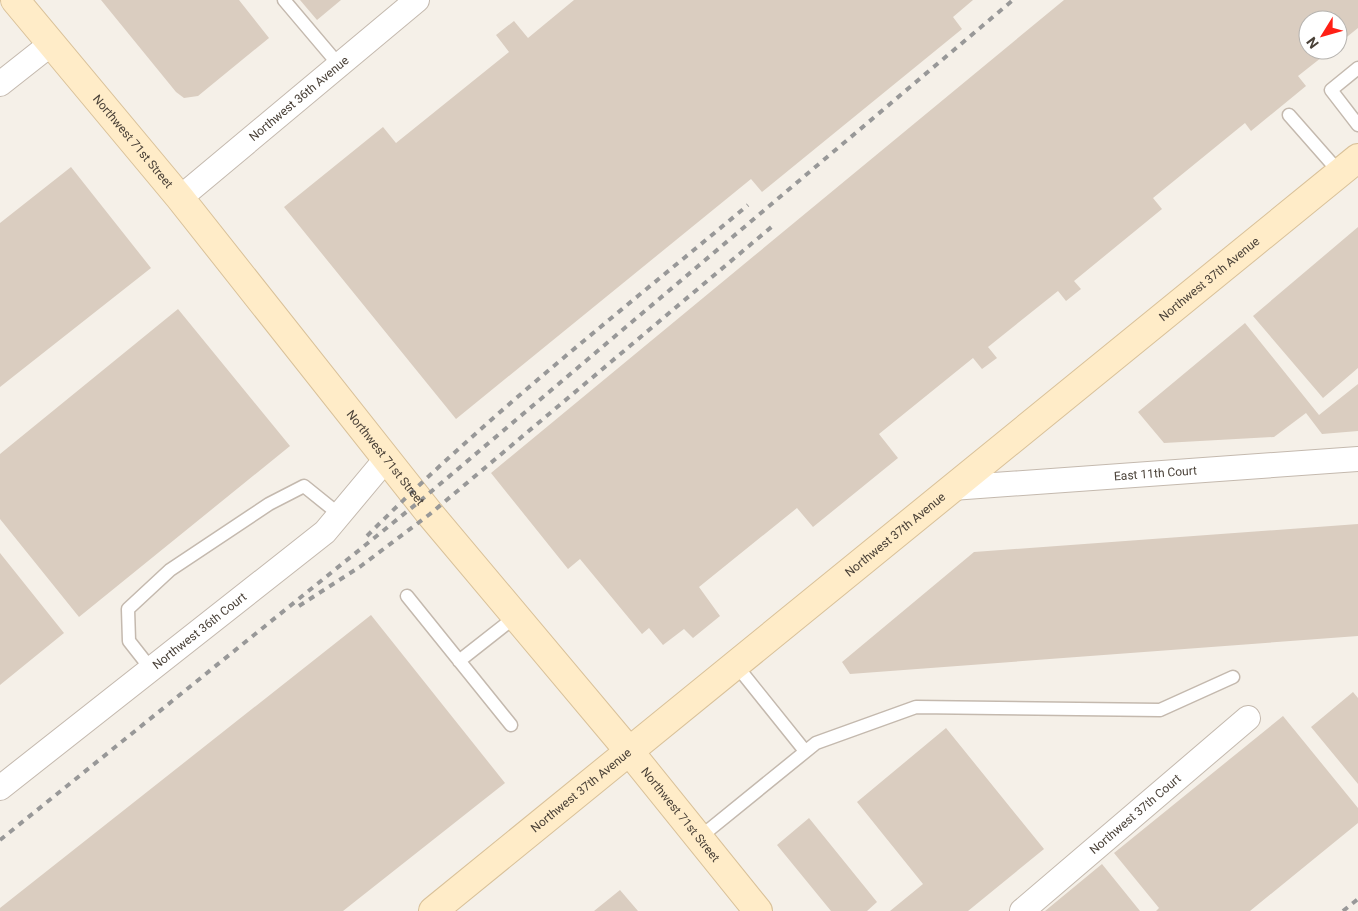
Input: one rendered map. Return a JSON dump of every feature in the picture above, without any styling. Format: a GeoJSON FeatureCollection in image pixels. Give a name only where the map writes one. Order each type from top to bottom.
{"type":"FeatureCollection","features":[{"type":"Feature","properties":{"kind":"street","name":"Northwest 71st Street"},"geometry":{"type":"LineString","coordinates":[[16,0],[180,198],[386,459],[758,911]]}},
{"type":"Feature","properties":{"kind":"street","name":"Northwest 36th Avenue"},"geometry":{"type":"LineString","coordinates":[[180,198],[417,0]]}},
{"type":"Feature","properties":{"kind":"street"},"geometry":{"type":"LineString","coordinates":[[0,84],[52,43]]}},
{"type":"Feature","properties":{"kind":"street","name":"Northwest 37th Avenue"},"geometry":{"type":"LineString","coordinates":[[433,911],[1349,165]]}},
{"type":"Feature","properties":{"kind":"street","name":"Northwest 36th Court"},"geometry":{"type":"LineString","coordinates":[[0,788],[325,532],[386,459]]}},
{"type":"Feature","properties":{"kind":"street","name":"East 11th Court"},"geometry":{"type":"LineString","coordinates":[[952,488],[1358,459]]}},
{"type":"Feature","properties":{"kind":"street","name":"Northwest 37th Court"},"geometry":{"type":"LineString","coordinates":[[1022,911],[1248,718]]}},
{"type":"Feature","properties":{"kind":"lane"},"geometry":{"type":"LineString","coordinates":[[284,0],[339,65]]}},
{"type":"Feature","properties":{"kind":"lane"},"geometry":{"type":"LineString","coordinates":[[1358,68],[1331,90],[1358,125]]}},
{"type":"Feature","properties":{"kind":"lane"},"geometry":{"type":"LineString","coordinates":[[1289,115],[1349,165]]}},
{"type":"Feature","properties":{"kind":"lane"},"geometry":{"type":"LineString","coordinates":[[151,669],[129,641],[128,609],[170,570],[270,504],[304,486],[340,515]]}},
{"type":"Feature","properties":{"kind":"lane"},"geometry":{"type":"LineString","coordinates":[[407,596],[510,725]]}},
{"type":"Feature","properties":{"kind":"lane"},"geometry":{"type":"LineString","coordinates":[[459,661],[515,617]]}},
{"type":"Feature","properties":{"kind":"lane"},"geometry":{"type":"LineString","coordinates":[[736,665],[806,751]]}},
{"type":"Feature","properties":{"kind":"lane"},"geometry":{"type":"LineString","coordinates":[[699,838],[816,743],[916,707],[1160,710],[1233,677]]}},
{"type":"Feature","properties":{"kind":"building"},"geometry":{"type":"Polygon","coordinates":[[[101,0],[239,0],[269,38],[198,96],[184,98],[176,92],[101,0]]]}},
{"type":"Feature","properties":{"kind":"building"},"geometry":{"type":"Polygon","coordinates":[[[300,0],[341,0],[317,20],[300,0]]]}},
{"type":"Feature","properties":{"kind":"building"},"geometry":{"type":"Polygon","coordinates":[[[574,0],[973,0],[953,17],[962,29],[762,192],[751,179],[456,419],[284,207],[383,127],[396,143],[509,52],[496,35],[514,21],[528,38],[574,0]]]}},
{"type":"Feature","properties":{"kind":"building"},"geometry":{"type":"Polygon","coordinates":[[[1064,0],[1358,0],[1358,28],[1348,36],[1348,10],[1298,10],[1298,60],[1318,60],[1298,76],[1306,86],[1251,131],[1245,123],[1153,198],[1162,209],[1074,281],[1081,289],[1066,301],[1058,291],[988,347],[997,358],[982,369],[973,358],[879,434],[898,458],[813,527],[797,508],[699,587],[720,616],[693,638],[684,629],[663,645],[649,628],[642,634],[580,559],[568,569],[491,473],[1064,0]]]}},
{"type":"Feature","properties":{"kind":"building"},"geometry":{"type":"Polygon","coordinates":[[[71,167],[151,268],[0,387],[0,223],[71,167]]]}},
{"type":"Feature","properties":{"kind":"building"},"geometry":{"type":"Polygon","coordinates":[[[1358,227],[1358,368],[1323,398],[1253,316],[1358,227]]]}},
{"type":"Feature","properties":{"kind":"building"},"geometry":{"type":"Polygon","coordinates":[[[178,309],[290,446],[79,617],[0,519],[0,454],[178,309]]]}},
{"type":"Feature","properties":{"kind":"building"},"geometry":{"type":"Polygon","coordinates":[[[1245,323],[1319,415],[1358,384],[1358,431],[1322,434],[1306,413],[1274,437],[1164,443],[1138,412],[1245,323]]]}},
{"type":"Feature","properties":{"kind":"building"},"geometry":{"type":"Polygon","coordinates":[[[1358,524],[1358,636],[850,674],[842,662],[974,552],[1358,524]]]}},
{"type":"Feature","properties":{"kind":"building"},"geometry":{"type":"Polygon","coordinates":[[[0,553],[64,633],[0,685],[0,553]]]}},
{"type":"Feature","properties":{"kind":"building"},"geometry":{"type":"Polygon","coordinates":[[[371,615],[505,783],[343,911],[0,911],[0,908],[371,615]]]}},
{"type":"Feature","properties":{"kind":"building"},"geometry":{"type":"Polygon","coordinates":[[[1353,692],[1358,698],[1358,784],[1311,727],[1353,692]]]}},
{"type":"Feature","properties":{"kind":"building"},"geometry":{"type":"Polygon","coordinates":[[[1283,716],[1358,808],[1358,823],[1250,911],[1156,911],[1159,908],[1114,853],[1283,716]]]}},
{"type":"Feature","properties":{"kind":"building"},"geometry":{"type":"Polygon","coordinates":[[[946,728],[1044,849],[968,911],[890,911],[923,884],[857,802],[946,728]]]}},
{"type":"Feature","properties":{"kind":"building"},"geometry":{"type":"Polygon","coordinates":[[[809,818],[877,902],[867,911],[831,911],[777,845],[809,818]]]}},
{"type":"Feature","properties":{"kind":"building"},"geometry":{"type":"Polygon","coordinates":[[[1102,864],[1140,911],[1045,911],[1102,864]]]}},
{"type":"Feature","properties":{"kind":"building"},"geometry":{"type":"Polygon","coordinates":[[[620,890],[638,911],[594,911],[620,890]]]}},
{"type":"Feature","properties":{"kind":"railway"},"geometry":{"type":"LineString","coordinates":[[0,840],[420,501],[1013,0]]}},
{"type":"Feature","properties":{"kind":"railway"},"geometry":{"type":"LineString","coordinates":[[367,536],[505,407],[748,205]]}},
{"type":"Feature","properties":{"kind":"railway"},"geometry":{"type":"LineString","coordinates":[[299,606],[361,566],[430,514],[775,224]]}},
{"type":"Feature","properties":{"kind":"railway"},"geometry":{"type":"LineString","coordinates":[[1343,911],[1358,899]]}}]}
